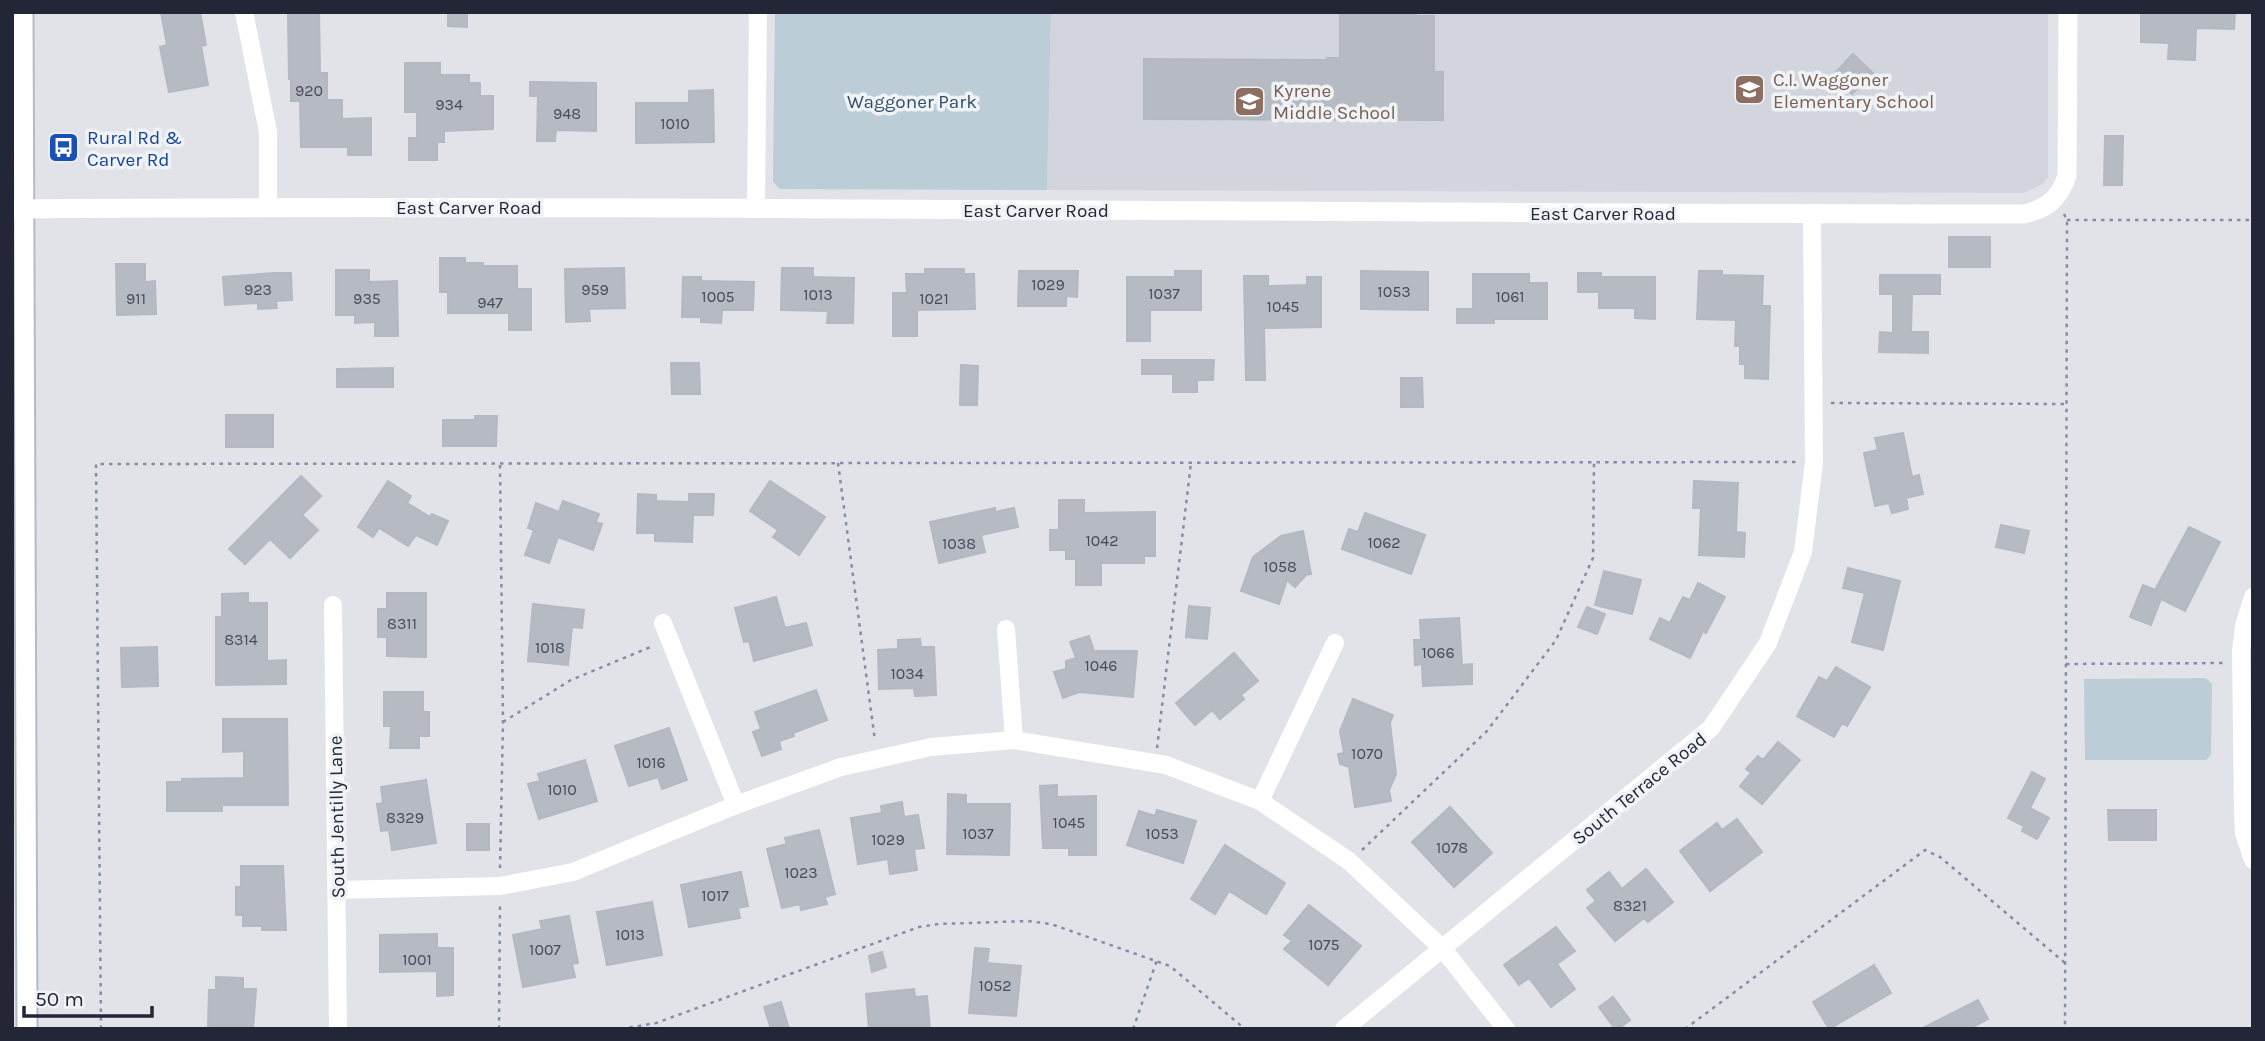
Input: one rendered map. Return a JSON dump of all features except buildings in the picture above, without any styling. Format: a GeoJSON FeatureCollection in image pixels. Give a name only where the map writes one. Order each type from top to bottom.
{"type":"FeatureCollection","features":[{"type":"Feature","properties":{"kind":"street"},"geometry":{"type":"LineString","coordinates":[[23,12],[18,209],[27,1029]]}},
{"type":"Feature","properties":{"kind":"street"},"geometry":{"type":"LineString","coordinates":[[243,12],[268,132],[268,206]]}},
{"type":"Feature","properties":{"kind":"street"},"geometry":{"type":"LineString","coordinates":[[756,208],[758,12]]}},
{"type":"Feature","properties":{"kind":"street"},"geometry":{"type":"LineString","coordinates":[[2055,199],[2062,190],[2068,165],[2068,12]]}},
{"type":"Feature","properties":{"kind":"street","name":"East Carver Road"},"geometry":{"type":"LineString","coordinates":[[18,209],[268,206],[2024,214],[2047,206],[2055,199]]}},
{"type":"Feature","properties":{"kind":"street","name":"South Terrace Road"},"geometry":{"type":"LineString","coordinates":[[1344,1029],[1711,728],[1768,643],[1803,552],[1814,462],[1811,213]]}},
{"type":"Feature","properties":{"kind":"street"},"geometry":{"type":"LineString","coordinates":[[2253,597],[2244,626],[2241,663],[2244,833],[2253,860]]}},
{"type":"Feature","properties":{"kind":"street","name":"South Jentilly Lane"},"geometry":{"type":"LineString","coordinates":[[333,605],[338,1029]]}},
{"type":"Feature","properties":{"kind":"street"},"geometry":{"type":"LineString","coordinates":[[663,623],[736,805]]}},
{"type":"Feature","properties":{"kind":"street"},"geometry":{"type":"LineString","coordinates":[[1006,629],[1014,740]]}},
{"type":"Feature","properties":{"kind":"street"},"geometry":{"type":"LineString","coordinates":[[1260,801],[1335,643]]}},
{"type":"Feature","properties":{"kind":"street"},"geometry":{"type":"LineString","coordinates":[[337,890],[500,886],[573,872],[736,805],[841,766],[931,747],[1014,740],[1167,765],[1260,801],[1349,861],[1443,949],[1506,1029]]}},
{"type":"Feature","properties":{"kind":"path"},"geometry":{"type":"LineString","coordinates":[[2055,199],[2067,220],[2065,1029]]}},
{"type":"Feature","properties":{"kind":"path"},"geometry":{"type":"LineString","coordinates":[[2067,220],[2253,220]]}},
{"type":"Feature","properties":{"kind":"path"},"geometry":{"type":"LineString","coordinates":[[1813,403],[2066,404]]}},
{"type":"Feature","properties":{"kind":"path"},"geometry":{"type":"LineString","coordinates":[[101,1029],[96,464],[1814,462]]}},
{"type":"Feature","properties":{"kind":"path"},"geometry":{"type":"LineString","coordinates":[[838,463],[877,758]]}},
{"type":"Feature","properties":{"kind":"path"},"geometry":{"type":"LineString","coordinates":[[1153,762],[1158,743],[1191,463]]}},
{"type":"Feature","properties":{"kind":"path"},"geometry":{"type":"LineString","coordinates":[[1349,861],[1487,731],[1556,640],[1593,558],[1594,463]]}},
{"type":"Feature","properties":{"kind":"path"},"geometry":{"type":"LineString","coordinates":[[499,1029],[503,722],[500,464]]}},
{"type":"Feature","properties":{"kind":"path"},"geometry":{"type":"LineString","coordinates":[[503,722],[571,680],[669,640]]}},
{"type":"Feature","properties":{"kind":"path"},"geometry":{"type":"LineString","coordinates":[[2066,664],[2241,663]]}},
{"type":"Feature","properties":{"kind":"path"},"geometry":{"type":"LineString","coordinates":[[1685,1029],[1925,850],[1940,857],[2065,964]]}},
{"type":"Feature","properties":{"kind":"path"},"geometry":{"type":"LineString","coordinates":[[621,1029],[656,1023],[919,927],[1028,921],[1051,924],[1170,966],[1245,1029]]}},
{"type":"Feature","properties":{"kind":"path"},"geometry":{"type":"LineString","coordinates":[[1133,1029],[1157,960]]}},
{"type":"Feature","properties":{"kind":"shaded area"},"geometry":{"type":"Polygon","coordinates":[[[1051,12],[2048,12],[2048,177],[2043,184],[2024,193],[1047,190],[1051,12]]]}},
{"type":"Feature","properties":{"kind":"green space","name":"Waggoner Park"},"geometry":{"type":"Polygon","coordinates":[[[775,12],[1051,12],[1047,190],[780,189],[773,182],[775,12]]]}},
{"type":"Feature","properties":{"kind":"green space"},"geometry":{"type":"Polygon","coordinates":[[[2206,678],[2212,684],[2211,755],[2206,760],[2085,760],[2084,679],[2206,678]]]}},
{"type":"Feature","properties":{"kind":"place","name":"C.I. Waggoner Elementary School"},"geometry":{"type":"Point","coordinates":[1750,90]}},
{"type":"Feature","properties":{"kind":"place","name":"Kyrene Middle School"},"geometry":{"type":"Point","coordinates":[1250,101]}},
{"type":"Feature","properties":{"kind":"place","name":"Rural Rd & Carver Rd"},"geometry":{"type":"Point","coordinates":[64,148]}}]}
